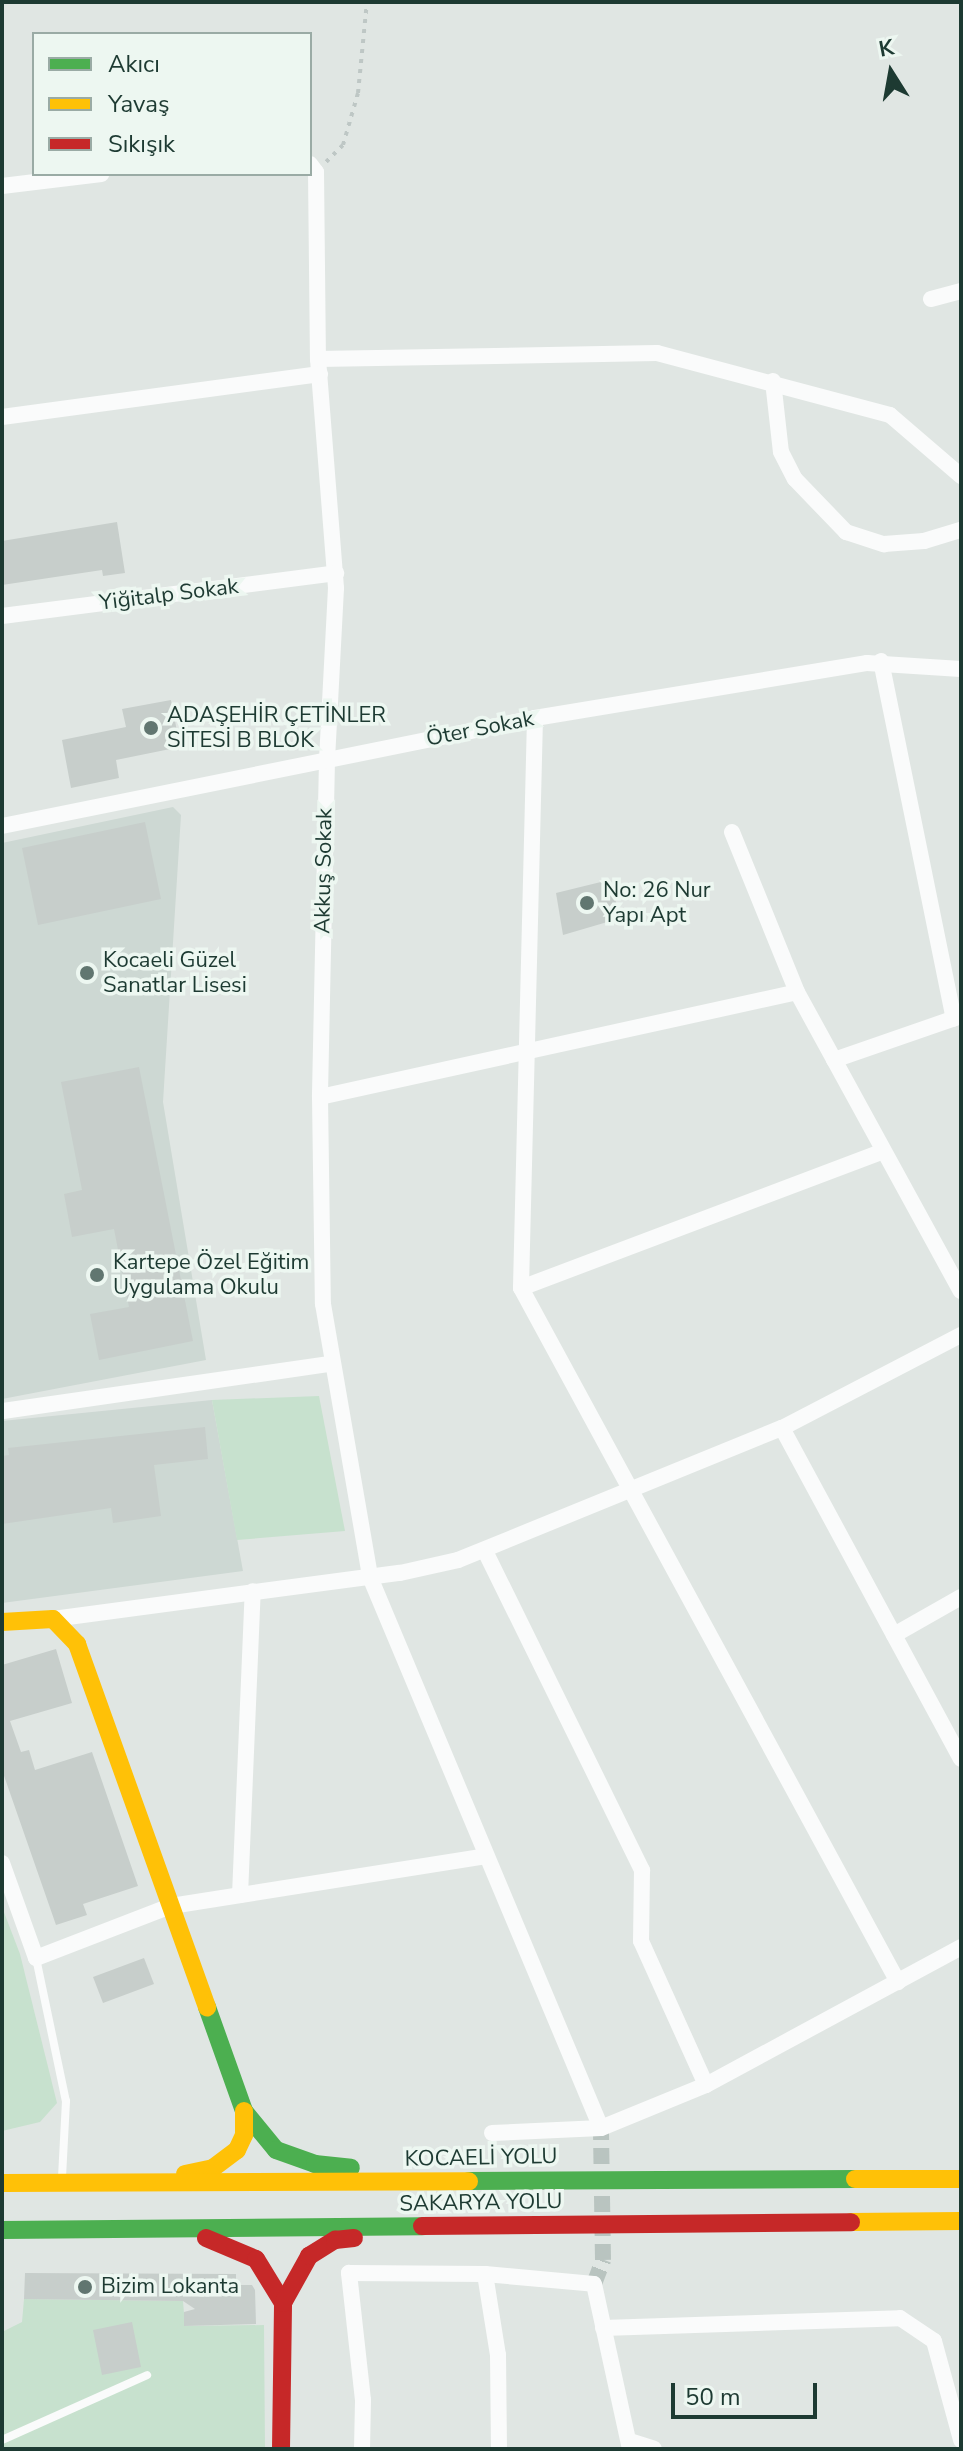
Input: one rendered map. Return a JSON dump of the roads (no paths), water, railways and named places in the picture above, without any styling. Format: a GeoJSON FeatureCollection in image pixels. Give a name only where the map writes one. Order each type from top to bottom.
{"type":"FeatureCollection","features":[{"type":"Feature","properties":{"kind":"highway"},"geometry":{"type":"LineString","coordinates":[[2,1622],[53,1619],[72,1636],[88,1667],[244,2111],[244,2135],[227,2161],[197,2173],[107,2184]]}},
{"type":"Feature","properties":{"kind":"highway"},"geometry":{"type":"LineString","coordinates":[[244,2111],[276,2150],[315,2164],[571,2181]]}},
{"type":"Feature","properties":{"kind":"highway","name":"KOCAELİ YOLU"},"geometry":{"type":"LineString","coordinates":[[2,2183],[961,2179]]}},
{"type":"Feature","properties":{"kind":"highway","name":"SAKARYA YOLU"},"geometry":{"type":"LineString","coordinates":[[2,2230],[418,2229],[961,2221]]}},
{"type":"Feature","properties":{"kind":"highway"},"geometry":{"type":"LineString","coordinates":[[281,2449],[283,2303],[299,2268],[320,2247],[418,2229]]}},
{"type":"Feature","properties":{"kind":"highway"},"geometry":{"type":"LineString","coordinates":[[166,2230],[240,2248],[266,2270],[283,2303]]}},
{"type":"Feature","properties":{"kind":"street","name":"Akkuş Sokak"},"geometry":{"type":"LineString","coordinates":[[313,168],[319,367],[336,573],[327,760],[320,1097],[323,1304],[330,1364],[370,1577],[601,2128]]}},
{"type":"Feature","properties":{"kind":"street"},"geometry":{"type":"LineString","coordinates":[[2,186],[84,176]]}},
{"type":"Feature","properties":{"kind":"street"},"geometry":{"type":"LineString","coordinates":[[931,299],[961,291]]}},
{"type":"Feature","properties":{"kind":"street"},"geometry":{"type":"LineString","coordinates":[[2,417],[319,367],[657,353],[773,381],[890,415],[961,476]]}},
{"type":"Feature","properties":{"kind":"street"},"geometry":{"type":"LineString","coordinates":[[773,381],[781,452],[795,479],[846,532],[884,544],[924,541],[961,530]]}},
{"type":"Feature","properties":{"kind":"street","name":"Yiğitalp Sokak"},"geometry":{"type":"LineString","coordinates":[[2,616],[336,573]]}},
{"type":"Feature","properties":{"kind":"street"},"geometry":{"type":"LineString","coordinates":[[834,1060],[958,1017],[881,661]]}},
{"type":"Feature","properties":{"kind":"street","name":"Öter Sokak"},"geometry":{"type":"LineString","coordinates":[[2,826],[535,718],[881,661],[961,669]]}},
{"type":"Feature","properties":{"kind":"street"},"geometry":{"type":"LineString","coordinates":[[535,718],[521,1288],[898,1982]]}},
{"type":"Feature","properties":{"kind":"street"},"geometry":{"type":"LineString","coordinates":[[732,832],[797,992],[881,1152],[961,1291]]}},
{"type":"Feature","properties":{"kind":"street"},"geometry":{"type":"LineString","coordinates":[[320,1097],[797,992]]}},
{"type":"Feature","properties":{"kind":"street"},"geometry":{"type":"LineString","coordinates":[[521,1288],[881,1152]]}},
{"type":"Feature","properties":{"kind":"street"},"geometry":{"type":"LineString","coordinates":[[53,1619],[429,1568],[485,1551],[782,1428],[961,1335]]}},
{"type":"Feature","properties":{"kind":"street"},"geometry":{"type":"LineString","coordinates":[[3,1411],[330,1364]]}},
{"type":"Feature","properties":{"kind":"street"},"geometry":{"type":"LineString","coordinates":[[782,1428],[961,1759]]}},
{"type":"Feature","properties":{"kind":"street"},"geometry":{"type":"LineString","coordinates":[[485,1551],[642,1870],[641,1941],[706,2085]]}},
{"type":"Feature","properties":{"kind":"street"},"geometry":{"type":"LineString","coordinates":[[240,1895],[253,1591]]}},
{"type":"Feature","properties":{"kind":"street"},"geometry":{"type":"LineString","coordinates":[[894,1635],[961,1597]]}},
{"type":"Feature","properties":{"kind":"street"},"geometry":{"type":"LineString","coordinates":[[2,1863],[36,1958],[171,1906],[486,1856]]}},
{"type":"Feature","properties":{"kind":"street"},"geometry":{"type":"LineString","coordinates":[[492,2133],[601,2128],[706,2085],[961,1947]]}},
{"type":"Feature","properties":{"kind":"street"},"geometry":{"type":"LineString","coordinates":[[362,2449],[363,2400],[349,2273],[485,2274],[594,2284],[630,2445],[654,2449]]}},
{"type":"Feature","properties":{"kind":"street"},"geometry":{"type":"LineString","coordinates":[[485,2274],[498,2355],[499,2449]]}},
{"type":"Feature","properties":{"kind":"street"},"geometry":{"type":"LineString","coordinates":[[603,2328],[900,2318],[934,2341],[961,2440]]}},
{"type":"Feature","properties":{"kind":"lane"},"geometry":{"type":"LineString","coordinates":[[36,1958],[66,2101],[61,2183]]}},
{"type":"Feature","properties":{"kind":"lane"},"geometry":{"type":"LineString","coordinates":[[2,2440],[147,2375]]}},
{"type":"Feature","properties":{"kind":"tunnel"},"geometry":{"type":"LineString","coordinates":[[594,2284],[603,2260],[601,2128]]}},
{"type":"Feature","properties":{"kind":"place","name":"ADAŞEHİR ÇETİNLER SİTESİ B BLOK"},"geometry":{"type":"Point","coordinates":[151,728]}},
{"type":"Feature","properties":{"kind":"place","name":"No: 26 Nur Yapı Apt"},"geometry":{"type":"Point","coordinates":[587,903]}},
{"type":"Feature","properties":{"kind":"place","name":"Kocaeli Güzel Sanatlar Lisesi"},"geometry":{"type":"Point","coordinates":[87,973]}},
{"type":"Feature","properties":{"kind":"place","name":"Kartepe Özel Eğitim Uygulama Okulu"},"geometry":{"type":"Point","coordinates":[97,1275]}},
{"type":"Feature","properties":{"kind":"place","name":"Bizim Lokanta"},"geometry":{"type":"Point","coordinates":[85,2287]}}]}
